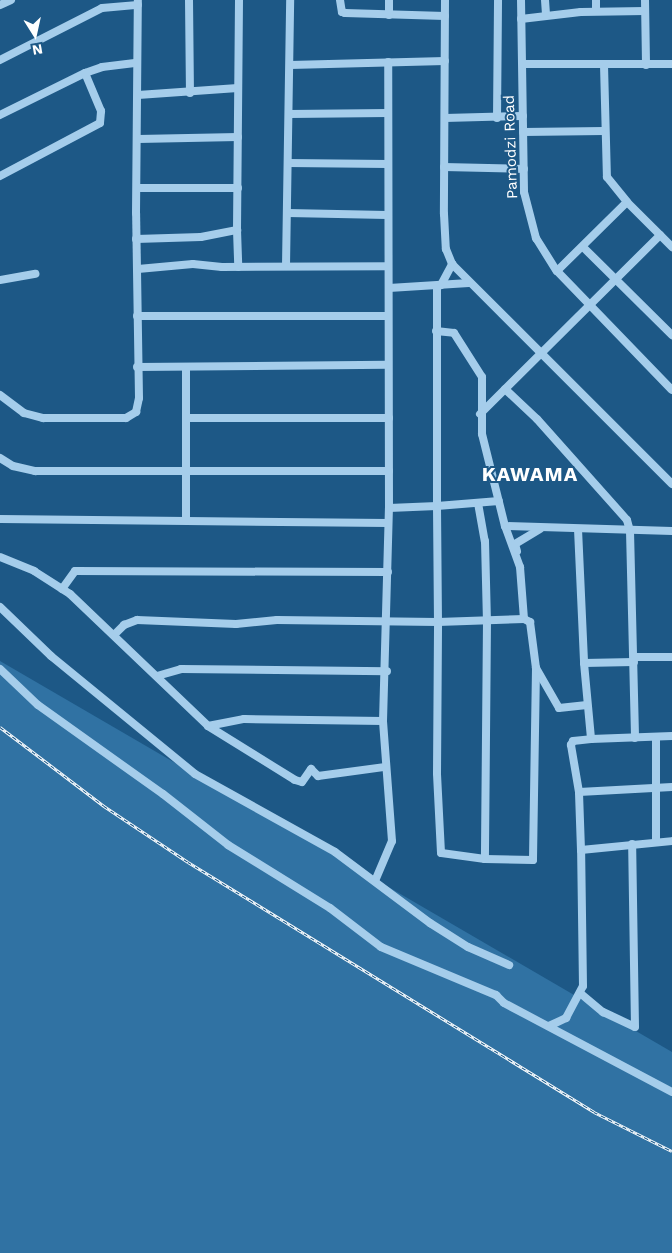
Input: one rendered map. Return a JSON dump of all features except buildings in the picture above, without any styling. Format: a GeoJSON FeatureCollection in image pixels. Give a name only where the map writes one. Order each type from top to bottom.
{"type":"FeatureCollection","features":[{"type":"Feature","properties":{"kind":"street"},"geometry":{"type":"LineString","coordinates":[[0,5],[11,0]]}},
{"type":"Feature","properties":{"kind":"street"},"geometry":{"type":"LineString","coordinates":[[189,0],[190,93]]}},
{"type":"Feature","properties":{"kind":"street"},"geometry":{"type":"LineString","coordinates":[[238,267],[239,0]]}},
{"type":"Feature","properties":{"kind":"street"},"geometry":{"type":"LineString","coordinates":[[286,266],[290,0]]}},
{"type":"Feature","properties":{"kind":"street"},"geometry":{"type":"LineString","coordinates":[[340,0],[342,12],[345,13],[445,16]]}},
{"type":"Feature","properties":{"kind":"street"},"geometry":{"type":"LineString","coordinates":[[389,0],[390,15]]}},
{"type":"Feature","properties":{"kind":"street"},"geometry":{"type":"LineString","coordinates":[[445,0],[444,167],[446,249],[452,264],[672,484]]}},
{"type":"Feature","properties":{"kind":"street"},"geometry":{"type":"LineString","coordinates":[[497,118],[498,0]]}},
{"type":"Feature","properties":{"kind":"street","name":"Pamodzi Road"},"geometry":{"type":"LineString","coordinates":[[521,0],[524,169],[530,220],[536,238],[557,271],[672,390]]}},
{"type":"Feature","properties":{"kind":"street"},"geometry":{"type":"LineString","coordinates":[[545,0],[546,14]]}},
{"type":"Feature","properties":{"kind":"street"},"geometry":{"type":"LineString","coordinates":[[596,0],[596,12]]}},
{"type":"Feature","properties":{"kind":"street"},"geometry":{"type":"LineString","coordinates":[[645,0],[646,65]]}},
{"type":"Feature","properties":{"kind":"street"},"geometry":{"type":"LineString","coordinates":[[0,60],[102,8],[138,2],[138,188],[136,239],[138,269],[136,316],[139,398],[132,417],[42,418],[24,414],[0,395]]}},
{"type":"Feature","properties":{"kind":"street"},"geometry":{"type":"LineString","coordinates":[[521,19],[546,14],[646,12]]}},
{"type":"Feature","properties":{"kind":"street"},"geometry":{"type":"LineString","coordinates":[[290,65],[445,61]]}},
{"type":"Feature","properties":{"kind":"street"},"geometry":{"type":"LineString","coordinates":[[375,881],[392,841],[384,767],[383,721],[387,671],[389,508],[387,365],[389,288],[387,215],[388,62]]}},
{"type":"Feature","properties":{"kind":"street"},"geometry":{"type":"LineString","coordinates":[[0,115],[85,73],[102,67],[137,63]]}},
{"type":"Feature","properties":{"kind":"street"},"geometry":{"type":"LineString","coordinates":[[523,64],[672,64]]}},
{"type":"Feature","properties":{"kind":"street"},"geometry":{"type":"LineString","coordinates":[[604,65],[604,131],[607,177],[627,202],[672,247]]}},
{"type":"Feature","properties":{"kind":"street"},"geometry":{"type":"LineString","coordinates":[[0,176],[100,123],[101,111],[85,73]]}},
{"type":"Feature","properties":{"kind":"street"},"geometry":{"type":"LineString","coordinates":[[138,95],[190,93],[238,88]]}},
{"type":"Feature","properties":{"kind":"street"},"geometry":{"type":"LineString","coordinates":[[289,114],[388,113]]}},
{"type":"Feature","properties":{"kind":"street"},"geometry":{"type":"LineString","coordinates":[[445,118],[523,116]]}},
{"type":"Feature","properties":{"kind":"street"},"geometry":{"type":"LineString","coordinates":[[523,132],[604,131]]}},
{"type":"Feature","properties":{"kind":"street"},"geometry":{"type":"LineString","coordinates":[[138,139],[238,137]]}},
{"type":"Feature","properties":{"kind":"street"},"geometry":{"type":"LineString","coordinates":[[288,163],[388,164]]}},
{"type":"Feature","properties":{"kind":"street"},"geometry":{"type":"LineString","coordinates":[[444,167],[524,169]]}},
{"type":"Feature","properties":{"kind":"street"},"geometry":{"type":"LineString","coordinates":[[138,188],[238,188]]}},
{"type":"Feature","properties":{"kind":"street"},"geometry":{"type":"LineString","coordinates":[[557,271],[584,248],[627,202]]}},
{"type":"Feature","properties":{"kind":"street"},"geometry":{"type":"LineString","coordinates":[[288,213],[387,215]]}},
{"type":"Feature","properties":{"kind":"street"},"geometry":{"type":"LineString","coordinates":[[136,239],[200,237],[238,230]]}},
{"type":"Feature","properties":{"kind":"street"},"geometry":{"type":"LineString","coordinates":[[480,414],[660,235]]}},
{"type":"Feature","properties":{"kind":"street"},"geometry":{"type":"LineString","coordinates":[[584,248],[672,335]]}},
{"type":"Feature","properties":{"kind":"street"},"geometry":{"type":"LineString","coordinates":[[138,269],[193,264],[238,267],[388,266]]}},
{"type":"Feature","properties":{"kind":"street"},"geometry":{"type":"LineString","coordinates":[[452,264],[439,286],[436,331],[437,773],[441,853],[485,859],[534,859],[536,668],[532,628],[524,618],[520,567],[516,544],[540,529]]}},
{"type":"Feature","properties":{"kind":"street"},"geometry":{"type":"LineString","coordinates":[[0,280],[35,274]]}},
{"type":"Feature","properties":{"kind":"street"},"geometry":{"type":"LineString","coordinates":[[389,288],[469,283]]}},
{"type":"Feature","properties":{"kind":"street"},"geometry":{"type":"LineString","coordinates":[[136,316],[387,316]]}},
{"type":"Feature","properties":{"kind":"street"},"geometry":{"type":"LineString","coordinates":[[436,331],[454,333],[468,352],[482,377],[480,414],[482,434],[505,526],[520,567]]}},
{"type":"Feature","properties":{"kind":"street"},"geometry":{"type":"LineString","coordinates":[[137,367],[387,365]]}},
{"type":"Feature","properties":{"kind":"street"},"geometry":{"type":"LineString","coordinates":[[186,366],[186,520]]}},
{"type":"Feature","properties":{"kind":"street"},"geometry":{"type":"LineString","coordinates":[[505,389],[537,419],[620,513],[630,531],[635,738]]}},
{"type":"Feature","properties":{"kind":"street"},"geometry":{"type":"LineString","coordinates":[[481,397],[491,403]]}},
{"type":"Feature","properties":{"kind":"street"},"geometry":{"type":"LineString","coordinates":[[187,418],[389,418]]}},
{"type":"Feature","properties":{"kind":"street"},"geometry":{"type":"LineString","coordinates":[[0,458],[13,466],[36,471],[388,471]]}},
{"type":"Feature","properties":{"kind":"street"},"geometry":{"type":"LineString","coordinates":[[389,508],[499,501]]}},
{"type":"Feature","properties":{"kind":"street"},"geometry":{"type":"LineString","coordinates":[[478,503],[485,541],[485,859]]}},
{"type":"Feature","properties":{"kind":"street"},"geometry":{"type":"LineString","coordinates":[[0,519],[388,523]]}},
{"type":"Feature","properties":{"kind":"street"},"geometry":{"type":"LineString","coordinates":[[505,526],[540,529],[672,531]]}},
{"type":"Feature","properties":{"kind":"street"},"geometry":{"type":"LineString","coordinates":[[578,529],[584,663],[591,739]]}},
{"type":"Feature","properties":{"kind":"street"},"geometry":{"type":"LineString","coordinates":[[0,557],[62,589],[115,634],[208,726],[301,783],[311,769],[318,776],[384,767]]}},
{"type":"Feature","properties":{"kind":"street"},"geometry":{"type":"LineString","coordinates":[[62,589],[75,571],[388,572]]}},
{"type":"Feature","properties":{"kind":"street"},"geometry":{"type":"LineString","coordinates":[[0,606],[51,656],[195,774],[335,852],[457,940],[509,965]]}},
{"type":"Feature","properties":{"kind":"street"},"geometry":{"type":"LineString","coordinates":[[115,634],[124,625],[137,620],[236,624],[276,620],[438,622],[524,618]]}},
{"type":"Feature","properties":{"kind":"street"},"geometry":{"type":"LineString","coordinates":[[584,663],[672,657]]}},
{"type":"Feature","properties":{"kind":"street"},"geometry":{"type":"LineString","coordinates":[[536,668],[559,708],[587,705]]}},
{"type":"Feature","properties":{"kind":"street"},"geometry":{"type":"LineString","coordinates":[[0,669],[38,705],[163,794],[228,845],[323,903],[376,943],[486,991],[672,1092]]}},
{"type":"Feature","properties":{"kind":"street"},"geometry":{"type":"LineString","coordinates":[[157,676],[181,669],[387,671]]}},
{"type":"Feature","properties":{"kind":"street"},"geometry":{"type":"LineString","coordinates":[[208,726],[244,719],[383,721]]}},
{"type":"Feature","properties":{"kind":"street"},"geometry":{"type":"LineString","coordinates":[[549,1026],[566,1018],[580,993],[583,964],[579,792],[571,745],[573,741],[591,739],[672,736]]}},
{"type":"Feature","properties":{"kind":"street"},"geometry":{"type":"LineString","coordinates":[[656,737],[656,842]]}},
{"type":"Feature","properties":{"kind":"street"},"geometry":{"type":"LineString","coordinates":[[579,792],[672,786]]}},
{"type":"Feature","properties":{"kind":"street"},"geometry":{"type":"LineString","coordinates":[[581,850],[672,841]]}},
{"type":"Feature","properties":{"kind":"street"},"geometry":{"type":"LineString","coordinates":[[580,993],[603,1012],[635,1027],[632,844]]}},
{"type":"Feature","properties":{"kind":"shaded area"},"geometry":{"type":"Polygon","coordinates":[[[0,661],[672,1052],[672,1253],[0,1253],[0,661]]]}},
{"type":"Feature","properties":{"kind":"railway"},"geometry":{"type":"LineString","coordinates":[[0,727],[104,806],[188,862],[594,1112],[672,1151]]}},
{"type":"Feature","properties":{"kind":"district","name":"KAWAMA"},"geometry":{"type":"Point","coordinates":[530,474]}}]}
